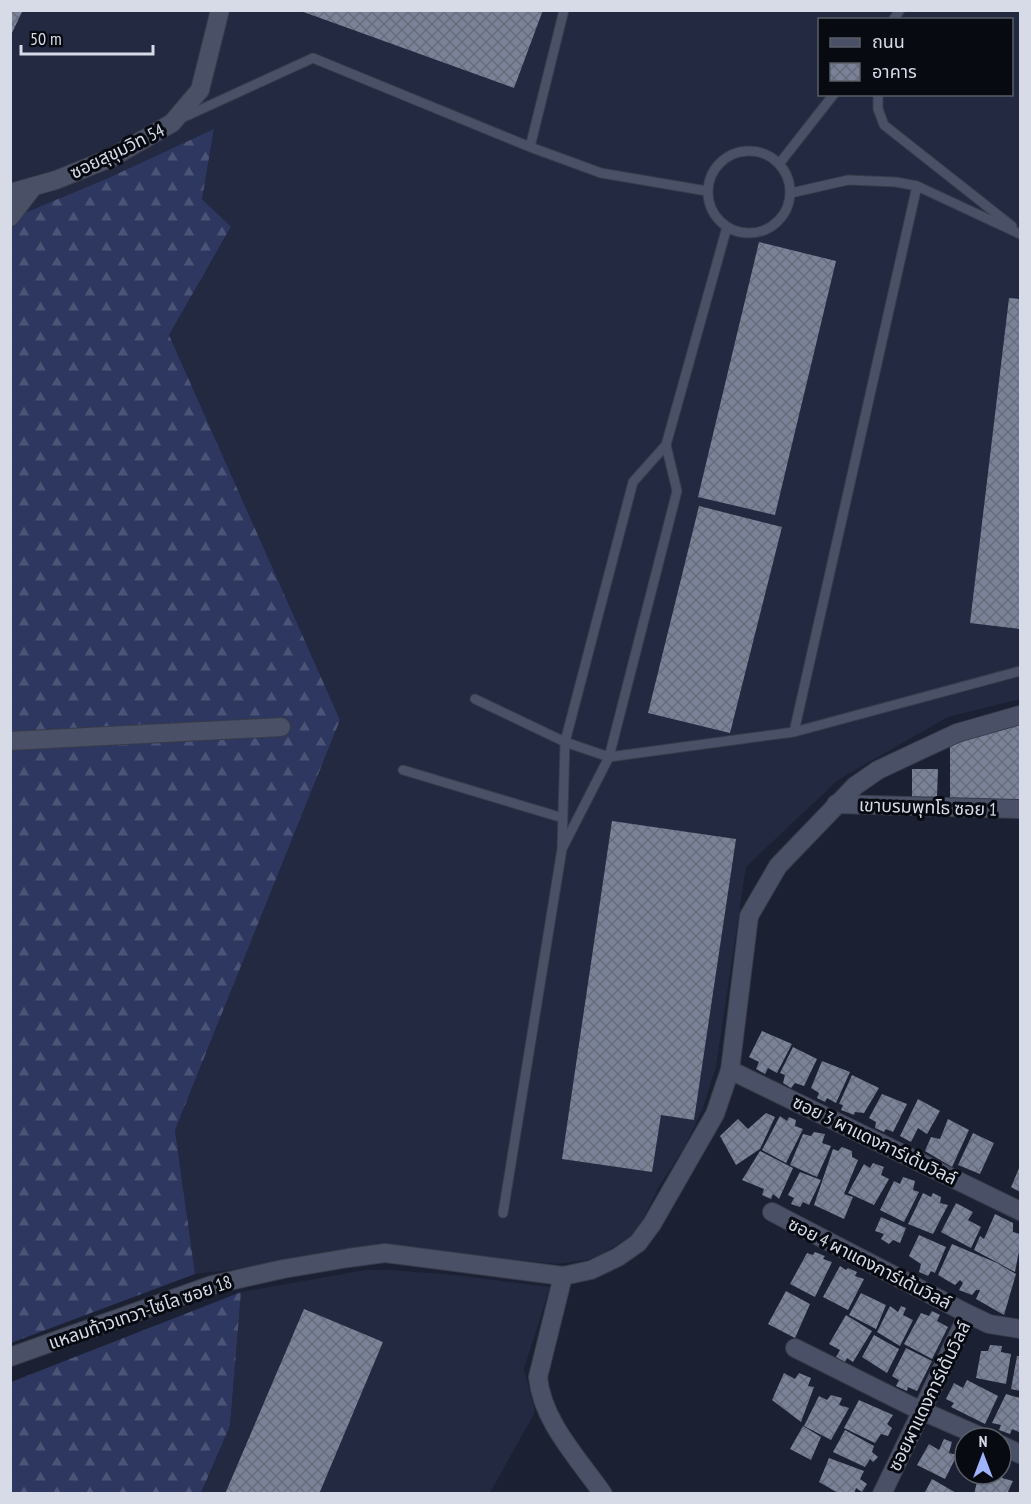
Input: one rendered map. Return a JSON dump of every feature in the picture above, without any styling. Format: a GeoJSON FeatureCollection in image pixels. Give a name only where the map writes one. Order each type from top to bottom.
{"type":"FeatureCollection","features":[{"type":"Feature","properties":{"kind":"street","name":"ซอยสุขุมวิท 54"},"geometry":{"type":"LineString","coordinates":[[10,193],[56,180],[113,157],[172,123],[200,90],[220,10]]}},
{"type":"Feature","properties":{"kind":"street"},"geometry":{"type":"LineString","coordinates":[[10,217],[33,187]]}},
{"type":"Feature","properties":{"kind":"street","name":"แหลมท้าวเทวา-ไซโล ซอย 18"},"geometry":{"type":"LineString","coordinates":[[10,1357],[212,1285],[283,1269],[348,1258],[385,1253],[563,1276],[591,1269],[618,1257],[638,1243],[652,1224],[715,1114],[730,1070],[749,916],[778,866],[836,804],[855,786],[878,770],[957,733],[1020,715]]}},
{"type":"Feature","properties":{"kind":"street"},"geometry":{"type":"LineString","coordinates":[[10,741],[281,727]]}},
{"type":"Feature","properties":{"kind":"street","name":"เขาบรมพุทโธ ซอย 1"},"geometry":{"type":"LineString","coordinates":[[836,804],[1020,809]]}},
{"type":"Feature","properties":{"kind":"street","name":"ซอย 3 ผาแดงการ์เด้นวิลล์"},"geometry":{"type":"LineString","coordinates":[[730,1070],[1020,1211]]}},
{"type":"Feature","properties":{"kind":"street","name":"ซอย 4 ผาแดงการ์เด้นวิลล์"},"geometry":{"type":"LineString","coordinates":[[772,1212],[968,1314]]}},
{"type":"Feature","properties":{"kind":"street"},"geometry":{"type":"LineString","coordinates":[[563,1276],[539,1371],[539,1388],[552,1422],[603,1494]]}},
{"type":"Feature","properties":{"kind":"street","name":"ซอยผาแดงการ์เด้นวิลล์"},"geometry":{"type":"LineString","coordinates":[[882,1494],[968,1314],[989,1324],[1020,1329]]}},
{"type":"Feature","properties":{"kind":"street"},"geometry":{"type":"LineString","coordinates":[[795,1348],[957,1426]]}},
{"type":"Feature","properties":{"kind":"lane"},"geometry":{"type":"LineString","coordinates":[[530,147],[564,10]]}},
{"type":"Feature","properties":{"kind":"lane"},"geometry":{"type":"LineString","coordinates":[[172,123],[313,58],[530,147],[601,173],[707,190]]}},
{"type":"Feature","properties":{"kind":"lane"},"geometry":{"type":"LineString","coordinates":[[779,164],[832,96]]}},
{"type":"Feature","properties":{"kind":"lane"},"geometry":{"type":"LineString","coordinates":[[878,96],[878,109],[884,125],[1020,234]]}},
{"type":"Feature","properties":{"kind":"lane"},"geometry":{"type":"LineString","coordinates":[[750,150],[771,157],[779,164],[790,182],[789,204],[784,214],[769,228],[748,233],[727,227],[719,220],[712,211],[707,190],[709,180],[721,162],[740,152],[750,150]]}},
{"type":"Feature","properties":{"kind":"lane"},"geometry":{"type":"LineString","coordinates":[[790,193],[848,180],[896,182],[917,186],[1020,234]]}},
{"type":"Feature","properties":{"kind":"lane"},"geometry":{"type":"LineString","coordinates":[[794,732],[917,186]]}},
{"type":"Feature","properties":{"kind":"lane"},"geometry":{"type":"LineString","coordinates":[[503,1213],[562,849],[565,742],[633,482],[666,445],[727,227]]}},
{"type":"Feature","properties":{"kind":"lane"},"geometry":{"type":"LineString","coordinates":[[562,849],[609,757],[677,491],[666,445]]}},
{"type":"Feature","properties":{"kind":"lane"},"geometry":{"type":"LineString","coordinates":[[475,699],[565,742],[609,757],[794,732],[1020,671]]}},
{"type":"Feature","properties":{"kind":"lane"},"geometry":{"type":"LineString","coordinates":[[403,770],[563,818]]}},
{"type":"Feature","properties":{"kind":"shaded area"},"geometry":{"type":"Polygon","coordinates":[[[11,11],[1020,11],[1020,699],[948,717],[838,780],[746,867],[716,1067],[703,1108],[685,1146],[658,1188],[637,1232],[602,1254],[587,1260],[556,1264],[383,1244],[276,1264],[195,1274],[175,1130],[340,720],[169,335],[231,228],[202,199],[214,130],[17,216],[11,225],[11,11]]]}},
{"type":"Feature","properties":{"kind":"shaded area"},"geometry":{"type":"Polygon","coordinates":[[[365,1270],[456,1275],[550,1287],[524,1369],[535,1412],[490,1493],[201,1494],[230,1426],[241,1292],[365,1270]]]}},
{"type":"Feature","properties":{"kind":"green space"},"geometry":{"type":"Polygon","coordinates":[[[214,129],[202,199],[231,227],[169,335],[340,720],[175,1130],[195,1274],[11,1343],[11,225],[17,216],[106,179],[214,129]]]}},
{"type":"Feature","properties":{"kind":"green space"},"geometry":{"type":"Polygon","coordinates":[[[241,1292],[230,1426],[201,1493],[11,1493],[11,1382],[241,1292]]]}},
{"type":"Feature","properties":{"kind":"building"},"geometry":{"type":"Polygon","coordinates":[[[10,10],[23,10],[10,37],[10,10]]]}},
{"type":"Feature","properties":{"kind":"building"},"geometry":{"type":"Polygon","coordinates":[[[298,10],[543,10],[514,88],[298,10]]]}},
{"type":"Feature","properties":{"kind":"building"},"geometry":{"type":"Polygon","coordinates":[[[759,242],[836,261],[775,515],[698,497],[759,242]]]}},
{"type":"Feature","properties":{"kind":"building"},"geometry":{"type":"Polygon","coordinates":[[[1009,298],[1020,299],[1020,629],[970,623],[1009,298]]]}},
{"type":"Feature","properties":{"kind":"building"},"geometry":{"type":"Polygon","coordinates":[[[699,506],[782,527],[730,733],[648,713],[699,506]]]}},
{"type":"Feature","properties":{"kind":"building"},"geometry":{"type":"Polygon","coordinates":[[[1020,724],[1020,801],[950,800],[950,745],[1020,724]]]}},
{"type":"Feature","properties":{"kind":"building"},"geometry":{"type":"Polygon","coordinates":[[[912,769],[938,769],[937,797],[912,797],[912,769]]]}},
{"type":"Feature","properties":{"kind":"building"},"geometry":{"type":"Polygon","coordinates":[[[612,821],[736,839],[694,1120],[661,1115],[652,1172],[562,1159],[612,821]]]}},
{"type":"Feature","properties":{"kind":"building"},"geometry":{"type":"Polygon","coordinates":[[[762,1031],[792,1044],[777,1073],[768,1068],[765,1074],[756,1069],[759,1062],[749,1057],[762,1031]]]}},
{"type":"Feature","properties":{"kind":"building"},"geometry":{"type":"Polygon","coordinates":[[[793,1047],[817,1059],[804,1086],[795,1083],[791,1088],[783,1083],[785,1075],[780,1073],[793,1047]]]}},
{"type":"Feature","properties":{"kind":"building"},"geometry":{"type":"Polygon","coordinates":[[[822,1061],[850,1072],[836,1103],[827,1098],[825,1102],[817,1098],[819,1093],[811,1088],[822,1061]]]}},
{"type":"Feature","properties":{"kind":"building"},"geometry":{"type":"Polygon","coordinates":[[[852,1075],[879,1088],[864,1113],[855,1112],[854,1115],[841,1110],[843,1105],[839,1104],[852,1075]]]}},
{"type":"Feature","properties":{"kind":"building"},"geometry":{"type":"Polygon","coordinates":[[[882,1094],[907,1104],[893,1132],[886,1129],[884,1132],[875,1128],[876,1122],[869,1118],[882,1094]]]}},
{"type":"Feature","properties":{"kind":"building"},"geometry":{"type":"Polygon","coordinates":[[[918,1099],[940,1111],[927,1134],[918,1128],[911,1142],[900,1136],[918,1099]]]}},
{"type":"Feature","properties":{"kind":"building"},"geometry":{"type":"Polygon","coordinates":[[[766,1113],[775,1117],[760,1149],[736,1165],[720,1136],[738,1119],[748,1129],[766,1113]]]}},
{"type":"Feature","properties":{"kind":"building"},"geometry":{"type":"Polygon","coordinates":[[[780,1116],[787,1121],[789,1117],[796,1120],[795,1126],[803,1129],[786,1163],[762,1150],[780,1116]]]}},
{"type":"Feature","properties":{"kind":"building"},"geometry":{"type":"Polygon","coordinates":[[[948,1119],[969,1130],[952,1167],[925,1151],[931,1137],[940,1139],[948,1119]]]}},
{"type":"Feature","properties":{"kind":"building"},"geometry":{"type":"Polygon","coordinates":[[[814,1132],[825,1134],[822,1143],[831,1146],[817,1177],[790,1165],[803,1134],[811,1136],[814,1132]]]}},
{"type":"Feature","properties":{"kind":"building"},"geometry":{"type":"Polygon","coordinates":[[[973,1133],[994,1143],[980,1174],[958,1165],[973,1133]]]}},
{"type":"Feature","properties":{"kind":"building"},"geometry":{"type":"Polygon","coordinates":[[[842,1147],[852,1151],[852,1157],[858,1160],[844,1194],[853,1197],[844,1219],[814,1205],[833,1149],[838,1151],[842,1147]]]}},
{"type":"Feature","properties":{"kind":"building"},"geometry":{"type":"Polygon","coordinates":[[[760,1151],[793,1168],[779,1199],[773,1194],[771,1199],[762,1195],[764,1189],[742,1180],[760,1151]]]}},
{"type":"Feature","properties":{"kind":"building"},"geometry":{"type":"Polygon","coordinates":[[[873,1163],[884,1167],[881,1175],[889,1179],[874,1205],[848,1193],[864,1164],[870,1168],[873,1163]]]}},
{"type":"Feature","properties":{"kind":"building"},"geometry":{"type":"Polygon","coordinates":[[[1020,1166],[1020,1192],[1011,1187],[1020,1166]]]}},
{"type":"Feature","properties":{"kind":"building"},"geometry":{"type":"Polygon","coordinates":[[[800,1172],[821,1180],[809,1205],[803,1202],[800,1207],[791,1204],[794,1198],[788,1195],[800,1172]]]}},
{"type":"Feature","properties":{"kind":"building"},"geometry":{"type":"Polygon","coordinates":[[[903,1177],[915,1181],[913,1190],[919,1192],[904,1222],[880,1210],[894,1181],[900,1184],[903,1177]]]}},
{"type":"Feature","properties":{"kind":"building"},"geometry":{"type":"Polygon","coordinates":[[[923,1193],[931,1197],[933,1193],[941,1197],[940,1203],[948,1205],[933,1234],[908,1224],[923,1193]]]}},
{"type":"Feature","properties":{"kind":"building"},"geometry":{"type":"Polygon","coordinates":[[[956,1203],[973,1212],[968,1220],[981,1227],[971,1248],[941,1232],[956,1203]]]}},
{"type":"Feature","properties":{"kind":"building"},"geometry":{"type":"Polygon","coordinates":[[[995,1214],[1013,1223],[1013,1232],[1020,1234],[1015,1272],[974,1250],[980,1236],[984,1239],[995,1214]]]}},
{"type":"Feature","properties":{"kind":"building"},"geometry":{"type":"Polygon","coordinates":[[[881,1217],[906,1228],[900,1243],[893,1240],[889,1244],[881,1239],[884,1234],[875,1231],[881,1217]]]}},
{"type":"Feature","properties":{"kind":"building"},"geometry":{"type":"Polygon","coordinates":[[[919,1235],[946,1247],[935,1273],[931,1271],[928,1276],[919,1272],[921,1264],[909,1256],[919,1235]]]}},
{"type":"Feature","properties":{"kind":"building"},"geometry":{"type":"Polygon","coordinates":[[[952,1244],[997,1263],[1016,1274],[1004,1315],[976,1299],[980,1290],[976,1290],[972,1295],[959,1290],[963,1283],[960,1280],[955,1285],[938,1275],[952,1244]]]}},
{"type":"Feature","properties":{"kind":"building"},"geometry":{"type":"Polygon","coordinates":[[[815,1252],[825,1256],[823,1259],[832,1262],[815,1297],[790,1284],[807,1253],[813,1255],[815,1252]]]}},
{"type":"Feature","properties":{"kind":"building"},"geometry":{"type":"Polygon","coordinates":[[[840,1266],[857,1272],[855,1276],[864,1279],[848,1310],[823,1297],[840,1266]]]}},
{"type":"Feature","properties":{"kind":"building"},"geometry":{"type":"Polygon","coordinates":[[[786,1291],[810,1304],[795,1338],[768,1324],[786,1291]]]}},
{"type":"Feature","properties":{"kind":"building"},"geometry":{"type":"Polygon","coordinates":[[[861,1293],[886,1305],[876,1329],[849,1315],[861,1293]]]}},
{"type":"Feature","properties":{"kind":"building"},"geometry":{"type":"Polygon","coordinates":[[[890,1306],[898,1312],[901,1306],[906,1308],[903,1315],[913,1320],[900,1346],[877,1332],[890,1306]]]}},
{"type":"Feature","properties":{"kind":"building"},"geometry":{"type":"Polygon","coordinates":[[[304,1309],[383,1342],[319,1494],[225,1494],[304,1309]]]}},
{"type":"Feature","properties":{"kind":"building"},"geometry":{"type":"Polygon","coordinates":[[[932,1311],[940,1315],[937,1321],[948,1327],[932,1359],[904,1344],[921,1313],[929,1316],[932,1311]]]}},
{"type":"Feature","properties":{"kind":"building"},"geometry":{"type":"Polygon","coordinates":[[[846,1315],[872,1331],[853,1362],[847,1358],[845,1362],[836,1357],[840,1350],[829,1344],[846,1315]]]}},
{"type":"Feature","properties":{"kind":"building"},"geometry":{"type":"Polygon","coordinates":[[[874,1335],[899,1349],[887,1373],[862,1357],[874,1335]]]}},
{"type":"Feature","properties":{"kind":"building"},"geometry":{"type":"Polygon","coordinates":[[[990,1345],[1002,1346],[1001,1352],[1011,1354],[1006,1384],[976,1378],[981,1351],[988,1351],[990,1345]]]}},
{"type":"Feature","properties":{"kind":"building"},"geometry":{"type":"Polygon","coordinates":[[[906,1348],[932,1361],[917,1391],[908,1387],[907,1391],[896,1386],[899,1380],[892,1376],[906,1348]]]}},
{"type":"Feature","properties":{"kind":"building"},"geometry":{"type":"Polygon","coordinates":[[[1017,1356],[1020,1356],[1020,1391],[1011,1389],[1017,1356]]]}},
{"type":"Feature","properties":{"kind":"building"},"geometry":{"type":"Polygon","coordinates":[[[784,1373],[795,1379],[799,1373],[811,1378],[808,1386],[814,1387],[801,1422],[772,1400],[784,1373]]]}},
{"type":"Feature","properties":{"kind":"building"},"geometry":{"type":"Polygon","coordinates":[[[967,1380],[998,1396],[985,1424],[951,1407],[954,1403],[946,1399],[954,1383],[963,1388],[967,1380]]]}},
{"type":"Feature","properties":{"kind":"building"},"geometry":{"type":"Polygon","coordinates":[[[1006,1394],[1020,1398],[1019,1432],[1013,1429],[1013,1426],[992,1423],[1006,1394]]]}},
{"type":"Feature","properties":{"kind":"building"},"geometry":{"type":"Polygon","coordinates":[[[831,1395],[842,1398],[839,1405],[849,1408],[831,1440],[804,1426],[819,1396],[827,1400],[831,1395]]]}},
{"type":"Feature","properties":{"kind":"building"},"geometry":{"type":"Polygon","coordinates":[[[859,1400],[893,1415],[887,1424],[892,1428],[888,1436],[881,1434],[875,1443],[844,1428],[859,1400]]]}},
{"type":"Feature","properties":{"kind":"building"},"geometry":{"type":"Polygon","coordinates":[[[803,1426],[821,1437],[811,1460],[790,1449],[803,1426]]]}},
{"type":"Feature","properties":{"kind":"building"},"geometry":{"type":"Polygon","coordinates":[[[845,1430],[874,1446],[872,1452],[878,1457],[873,1462],[870,1459],[865,1467],[833,1452],[845,1430]]]}},
{"type":"Feature","properties":{"kind":"building"},"geometry":{"type":"Polygon","coordinates":[[[944,1439],[952,1442],[949,1453],[953,1454],[953,1463],[945,1479],[917,1465],[929,1444],[939,1450],[944,1439]]]}},
{"type":"Feature","properties":{"kind":"building"},"geometry":{"type":"Polygon","coordinates":[[[829,1458],[864,1471],[860,1479],[867,1484],[862,1492],[856,1488],[854,1494],[840,1494],[819,1482],[829,1458]]]}},
{"type":"Feature","properties":{"kind":"building"},"geometry":{"type":"Polygon","coordinates":[[[932,1479],[958,1494],[924,1494],[932,1479]]]}},
{"type":"Feature","properties":{"kind":"building"},"geometry":{"type":"Polygon","coordinates":[[[976,1486],[1011,1486],[1007,1494],[974,1494],[976,1486]]]}}]}
